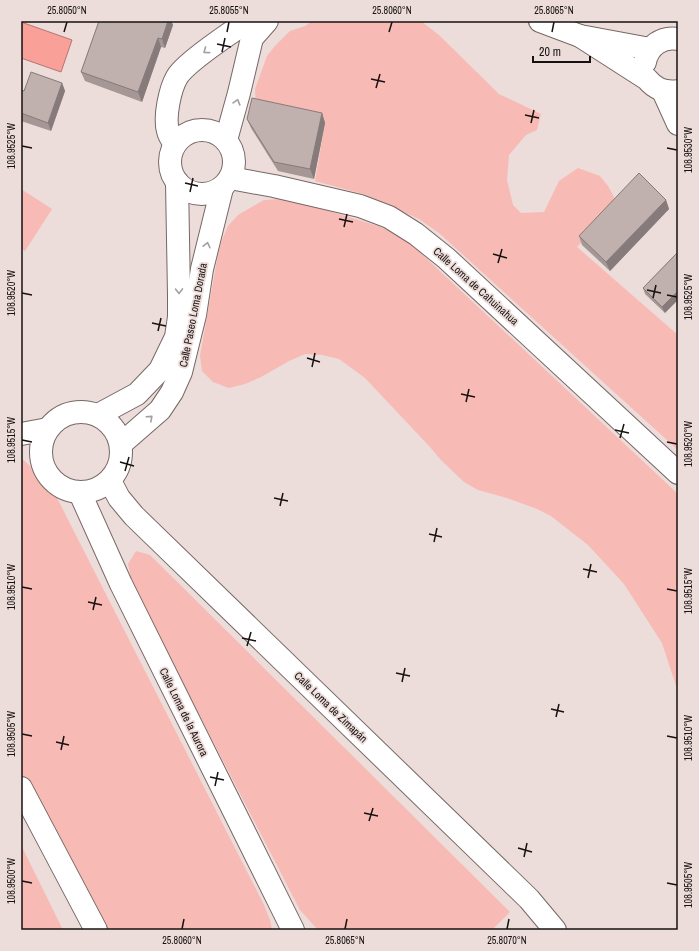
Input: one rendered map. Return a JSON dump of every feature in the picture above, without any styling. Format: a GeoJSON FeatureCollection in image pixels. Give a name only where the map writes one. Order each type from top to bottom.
{"type":"FeatureCollection","features":[{"type":"Feature","properties":{"kind":"street","name":"Calle Paseo Loma Dorada"},"geometry":{"type":"LineString","coordinates":[[98,415],[136,394],[160,370],[176,337],[179,317],[177,182],[171,168],[171,154],[174,144],[168,130],[167,115],[171,93],[177,76],[187,65],[249,21]]}},
{"type":"Feature","properties":{"kind":"street"},"geometry":{"type":"LineString","coordinates":[[174,144],[188,133],[201,129],[215,132],[226,140],[252,38],[267,21]]}},
{"type":"Feature","properties":{"kind":"street"},"geometry":{"type":"LineString","coordinates":[[540,21],[580,36],[663,87]]}},
{"type":"Feature","properties":{"kind":"street"},"geometry":{"type":"LineString","coordinates":[[580,36],[667,40]]}},
{"type":"Feature","properties":{"kind":"street"},"geometry":{"type":"LineString","coordinates":[[667,40],[645,60],[646,72],[663,87],[678,124]]}},
{"type":"Feature","properties":{"kind":"street","name":"Calle Paseo Loma Dorada"},"geometry":{"type":"LineString","coordinates":[[121,444],[160,410],[172,392],[182,372],[195,315],[202,269],[226,183],[234,165],[233,151],[226,140]]}},
{"type":"Feature","properties":{"kind":"street"},"geometry":{"type":"LineString","coordinates":[[177,182],[186,190],[198,194],[210,193],[226,183]]}},
{"type":"Feature","properties":{"kind":"street","name":"Calle Loma de Cahuinahua"},"geometry":{"type":"LineString","coordinates":[[226,183],[274,186],[360,206],[389,218],[416,234],[446,258],[678,473]]}},
{"type":"Feature","properties":{"kind":"street"},"geometry":{"type":"LineString","coordinates":[[85,412],[98,415],[109,422],[117,432],[121,444],[122,458],[118,470],[110,481],[96,491],[80,493],[66,490],[54,483],[45,471],[41,457],[42,442],[48,429],[58,419],[71,413],[85,412]]}},
{"type":"Feature","properties":{"kind":"street"},"geometry":{"type":"LineString","coordinates":[[21,434],[48,429]]}},
{"type":"Feature","properties":{"kind":"street","name":"Calle Loma de Zimapán"},"geometry":{"type":"LineString","coordinates":[[110,481],[119,498],[134,516],[529,899],[555,930]]}},
{"type":"Feature","properties":{"kind":"street","name":"Calle Loma de la Aurora"},"geometry":{"type":"LineString","coordinates":[[80,493],[120,584],[292,930]]}},
{"type":"Feature","properties":{"kind":"street"},"geometry":{"type":"LineString","coordinates":[[21,788],[96,930]]}},
{"type":"Feature","properties":{"kind":"shaded area"},"geometry":{"type":"Polygon","coordinates":[[[312,21],[421,21],[440,36],[499,94],[541,114],[537,130],[526,135],[509,155],[507,180],[513,205],[521,213],[544,212],[559,181],[578,168],[600,176],[614,197],[612,209],[577,247],[678,335],[678,450],[439,233],[419,219],[363,194],[315,181],[325,123],[256,108],[255,89],[267,56],[274,47],[290,31],[305,26],[312,21]]]}},
{"type":"Feature","properties":{"kind":"shaded area"},"geometry":{"type":"Polygon","coordinates":[[[21,22],[72,40],[61,72],[21,58],[21,22]]]}},
{"type":"Feature","properties":{"kind":"shaded area"},"geometry":{"type":"Polygon","coordinates":[[[21,189],[52,209],[25,251],[21,248],[21,189]]]}},
{"type":"Feature","properties":{"kind":"shaded area"},"geometry":{"type":"Polygon","coordinates":[[[280,199],[309,205],[378,226],[393,232],[412,245],[678,494],[678,692],[662,643],[624,584],[588,545],[551,516],[507,498],[478,490],[464,482],[441,460],[365,378],[339,359],[322,355],[305,354],[289,361],[261,377],[245,384],[229,388],[213,382],[202,371],[200,356],[218,254],[228,226],[238,215],[264,200],[280,199]]]}},
{"type":"Feature","properties":{"kind":"shaded area"},"geometry":{"type":"Polygon","coordinates":[[[21,458],[30,466],[56,496],[264,905],[272,930],[103,930],[21,776],[21,458]]]}},
{"type":"Feature","properties":{"kind":"shaded area"},"geometry":{"type":"Polygon","coordinates":[[[136,551],[150,555],[510,912],[492,930],[318,930],[300,910],[137,594],[131,579],[128,564],[136,551]]]}},
{"type":"Feature","properties":{"kind":"shaded area"},"geometry":{"type":"Polygon","coordinates":[[[21,845],[63,930],[21,930],[21,845]]]}},
{"type":"Feature","properties":{"kind":"building"},"geometry":{"type":"Polygon","coordinates":[[[99,21],[168,21],[162,39],[158,38],[138,92],[81,72],[99,21]]]}},
{"type":"Feature","properties":{"kind":"building"},"geometry":{"type":"Polygon","coordinates":[[[31,72],[62,83],[48,123],[21,113],[21,90],[24,91],[31,72]]]}},
{"type":"Feature","properties":{"kind":"building"},"geometry":{"type":"Polygon","coordinates":[[[252,98],[322,113],[310,169],[274,162],[247,119],[252,98]]]}},
{"type":"Feature","properties":{"kind":"building"},"geometry":{"type":"Polygon","coordinates":[[[639,173],[666,200],[606,262],[579,236],[639,173]]]}},
{"type":"Feature","properties":{"kind":"building"},"geometry":{"type":"Polygon","coordinates":[[[678,252],[678,291],[662,307],[643,288],[678,252]]]}}]}
